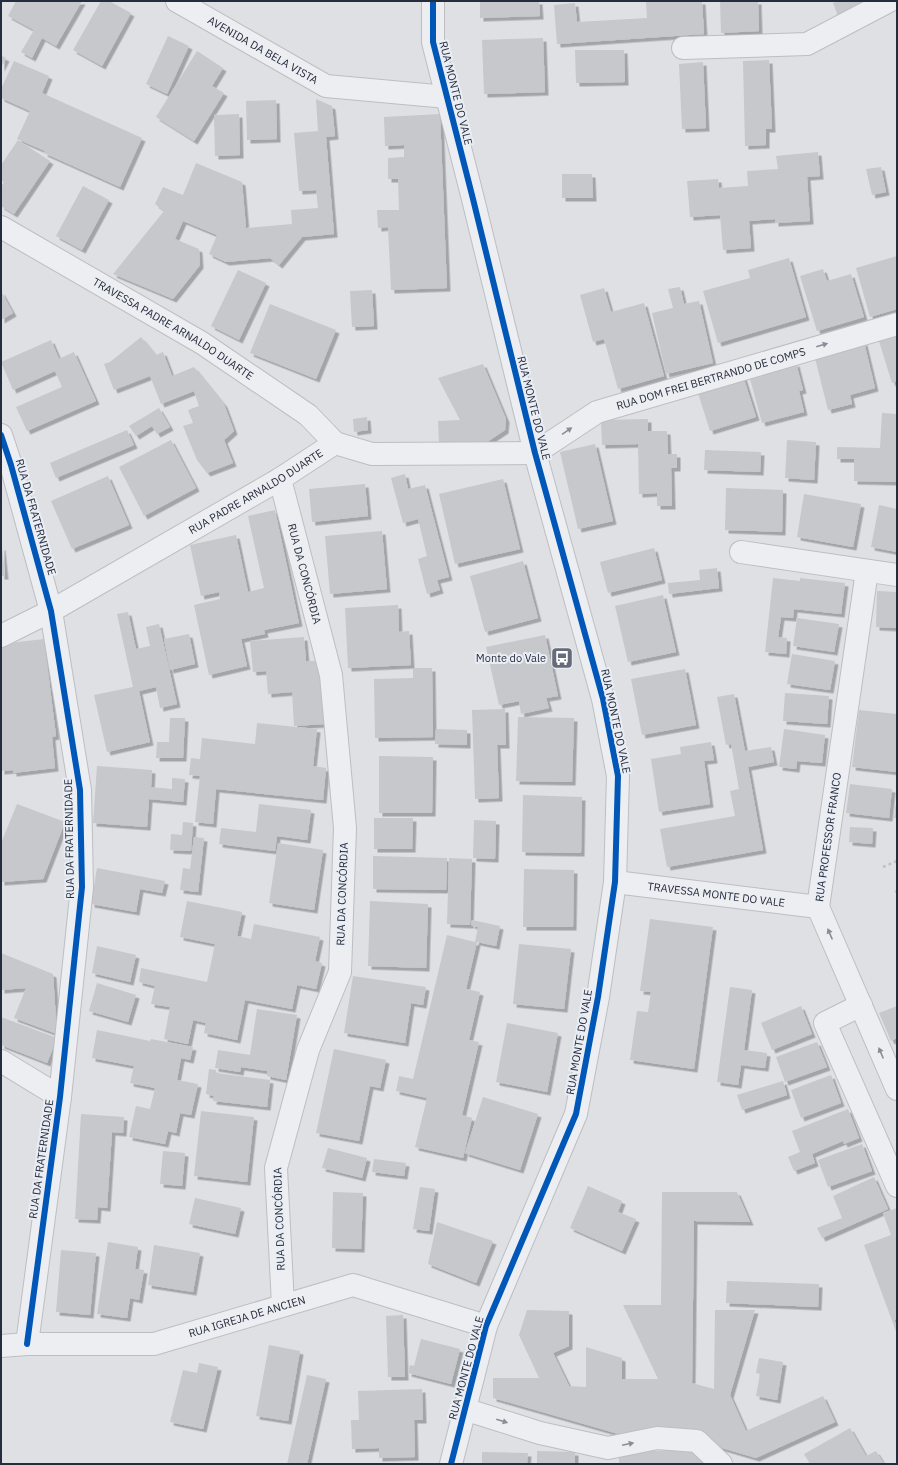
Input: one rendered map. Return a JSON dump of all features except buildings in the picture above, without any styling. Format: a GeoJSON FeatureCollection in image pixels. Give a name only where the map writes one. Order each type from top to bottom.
{"type":"FeatureCollection","features":[{"type":"Feature","properties":{"kind":"street","name":"AVENIDA DA BELA VISTA"},"geometry":{"type":"LineString","coordinates":[[177,1],[206,8],[326,86],[446,97]]}},
{"type":"Feature","properties":{"kind":"street","name":"RUA MONTE DO VALE"},"geometry":{"type":"LineString","coordinates":[[433,1],[432,42],[534,453],[603,699],[618,776],[615,882],[598,997],[576,1114],[486,1326],[451,1464]]}},
{"type":"Feature","properties":{"kind":"street"},"geometry":{"type":"LineString","coordinates":[[683,48],[807,44],[889,1]]}},
{"type":"Feature","properties":{"kind":"street","name":"TRAVESSA PADRE ARNALDO DUARTE"},"geometry":{"type":"LineString","coordinates":[[1,227],[202,343],[308,415],[335,443]]}},
{"type":"Feature","properties":{"kind":"street","name":"RUA DOM FREI BERTRANDO DE COMPS"},"geometry":{"type":"LineString","coordinates":[[534,453],[597,412],[897,324]]}},
{"type":"Feature","properties":{"kind":"street","name":"RUA DA FRATERNIDADE"},"geometry":{"type":"LineString","coordinates":[[1,435],[11,465],[51,611],[80,790],[81,812],[82,887],[60,1097],[27,1344]]}},
{"type":"Feature","properties":{"kind":"street","name":"RUA PADRE ARNALDO DUARTE"},"geometry":{"type":"LineString","coordinates":[[1,636],[51,611],[280,479],[335,443],[372,454],[534,453]]}},
{"type":"Feature","properties":{"kind":"street","name":"RUA DA CONCÓRDIA"},"geometry":{"type":"LineString","coordinates":[[280,479],[331,675],[344,828],[340,972],[308,1050],[276,1168],[283,1305]]}},
{"type":"Feature","properties":{"kind":"street"},"geometry":{"type":"LineString","coordinates":[[741,552],[897,576]]}},
{"type":"Feature","properties":{"kind":"street","name":"RUA PROFESSOR FRANCO"},"geometry":{"type":"LineString","coordinates":[[867,571],[818,907],[897,1089]]}},
{"type":"Feature","properties":{"kind":"street","name":"TRAVESSA MONTE DO VALE"},"geometry":{"type":"LineString","coordinates":[[615,882],[818,907]]}},
{"type":"Feature","properties":{"kind":"street"},"geometry":{"type":"LineString","coordinates":[[860,1005],[825,1023],[897,1186]]}},
{"type":"Feature","properties":{"kind":"street"},"geometry":{"type":"LineString","coordinates":[[1,1061],[60,1097]]}},
{"type":"Feature","properties":{"kind":"street","name":"RUA IGREJA DE ANCIEN"},"geometry":{"type":"LineString","coordinates":[[1,1346],[27,1344],[154,1344],[353,1285],[486,1326]]}},
{"type":"Feature","properties":{"kind":"street"},"geometry":{"type":"LineString","coordinates":[[464,1409],[540,1433],[608,1448],[657,1438],[697,1441],[721,1464]]}},
{"type":"Feature","properties":{"kind":"path"},"geometry":{"type":"LineString","coordinates":[[883,867],[897,861]]}},
{"type":"Feature","properties":{"kind":"cycle path"},"geometry":{"type":"LineString","coordinates":[[433,1],[433,42],[535,453],[603,699],[618,776],[615,882],[598,997],[576,1114],[486,1326],[451,1464]]}},
{"type":"Feature","properties":{"kind":"cycle path"},"geometry":{"type":"LineString","coordinates":[[1,435],[11,465],[51,611],[80,790],[82,887],[60,1097],[27,1344]]}},
{"type":"Feature","properties":{"kind":"place","name":"Monte do Vale"},"geometry":{"type":"Point","coordinates":[562,658]}}]}
